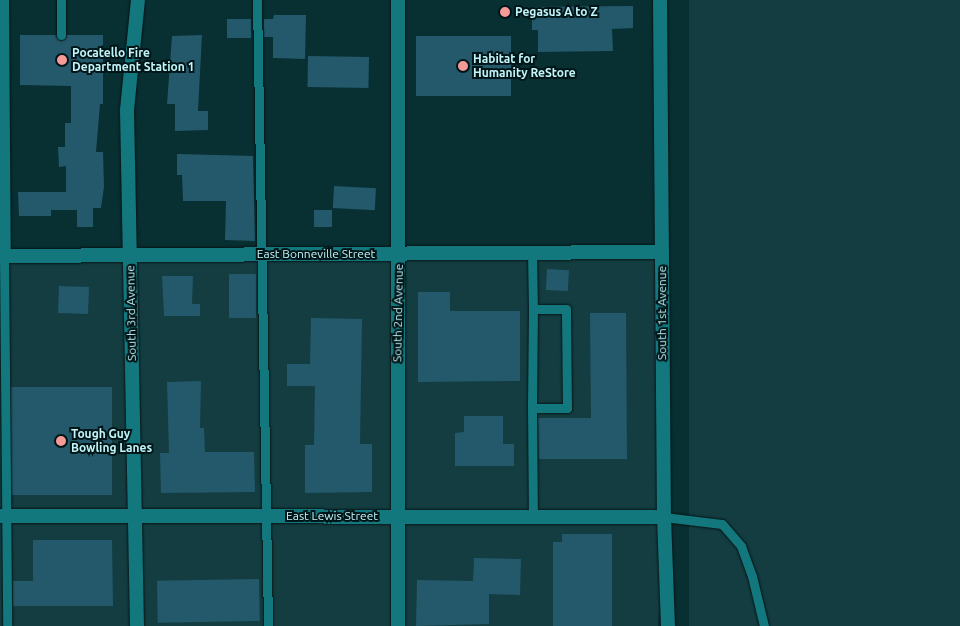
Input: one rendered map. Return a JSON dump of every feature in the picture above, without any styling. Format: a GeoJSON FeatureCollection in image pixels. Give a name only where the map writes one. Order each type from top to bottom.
{"type":"FeatureCollection","features":[{"type":"Feature","properties":{"kind":"street"},"geometry":{"type":"LineString","coordinates":[[2,0],[2,256]]}},
{"type":"Feature","properties":{"kind":"street","name":"South 3rd Avenue"},"geometry":{"type":"LineString","coordinates":[[137,626],[127,110],[138,0]]}},
{"type":"Feature","properties":{"kind":"street","name":"South 2nd Avenue"},"geometry":{"type":"LineString","coordinates":[[398,0],[399,254],[396,516],[398,626]]}},
{"type":"Feature","properties":{"kind":"street","name":"South 1st Avenue"},"geometry":{"type":"LineString","coordinates":[[660,0],[664,517],[668,626]]}},
{"type":"Feature","properties":{"kind":"street","name":"East Bonneville Street"},"geometry":{"type":"LineString","coordinates":[[2,256],[662,252]]}},
{"type":"Feature","properties":{"kind":"street","name":"East Lewis Street"},"geometry":{"type":"LineString","coordinates":[[3,516],[664,517]]}},
{"type":"Feature","properties":{"kind":"lane"},"geometry":{"type":"LineString","coordinates":[[61,35],[62,0]]}},
{"type":"Feature","properties":{"kind":"lane"},"geometry":{"type":"LineString","coordinates":[[257,0],[264,254],[268,626]]}},
{"type":"Feature","properties":{"kind":"lane"},"geometry":{"type":"LineString","coordinates":[[532,253],[533,517]]}},
{"type":"Feature","properties":{"kind":"lane"},"geometry":{"type":"LineString","coordinates":[[2,256],[3,607],[7,626]]}},
{"type":"Feature","properties":{"kind":"lane"},"geometry":{"type":"LineString","coordinates":[[532,408],[567,408],[566,309],[533,309]]}},
{"type":"Feature","properties":{"kind":"lane"},"geometry":{"type":"LineString","coordinates":[[664,517],[722,524],[741,546],[752,576],[764,626]]}},
{"type":"Feature","properties":{"kind":"shaded area"},"geometry":{"type":"Polygon","coordinates":[[[689,0],[960,0],[960,626],[689,626],[689,0]]]}},
{"type":"Feature","properties":{"kind":"shaded area"},"geometry":{"type":"Polygon","coordinates":[[[662,252],[664,517],[658,626],[0,626],[0,257],[662,252]]]}},
{"type":"Feature","properties":{"kind":"building"},"geometry":{"type":"Polygon","coordinates":[[[633,6],[633,28],[612,29],[613,51],[538,52],[538,30],[532,30],[532,7],[633,6]]]}},
{"type":"Feature","properties":{"kind":"building"},"geometry":{"type":"Polygon","coordinates":[[[274,15],[306,15],[305,59],[273,58],[273,37],[264,37],[264,19],[273,19],[274,15]]]}},
{"type":"Feature","properties":{"kind":"building"},"geometry":{"type":"Polygon","coordinates":[[[227,19],[251,19],[251,38],[227,38],[227,19]]]}},
{"type":"Feature","properties":{"kind":"building"},"geometry":{"type":"Polygon","coordinates":[[[20,35],[55,35],[61,41],[67,35],[103,35],[103,104],[100,104],[96,152],[103,152],[104,187],[101,208],[93,208],[93,227],[77,227],[77,210],[51,210],[51,216],[19,216],[18,192],[66,192],[66,166],[59,167],[58,147],[65,147],[65,123],[71,123],[71,86],[20,85],[20,35]]]}},
{"type":"Feature","properties":{"kind":"building"},"geometry":{"type":"Polygon","coordinates":[[[202,35],[198,111],[208,111],[208,130],[175,131],[175,104],[167,104],[172,36],[202,35]]]}},
{"type":"Feature","properties":{"kind":"building","name":"Habitat for Humanity ReStore"},"geometry":{"type":"Polygon","coordinates":[[[416,36],[511,36],[511,96],[416,96],[416,36]]]}},
{"type":"Feature","properties":{"kind":"building"},"geometry":{"type":"Polygon","coordinates":[[[308,56],[369,57],[368,88],[307,87],[308,56]]]}},
{"type":"Feature","properties":{"kind":"building"},"geometry":{"type":"Polygon","coordinates":[[[177,154],[253,156],[255,241],[225,240],[226,201],[183,201],[182,175],[177,175],[177,154]]]}},
{"type":"Feature","properties":{"kind":"building"},"geometry":{"type":"Polygon","coordinates":[[[334,186],[376,188],[375,210],[333,208],[334,186]]]}},
{"type":"Feature","properties":{"kind":"building"},"geometry":{"type":"Polygon","coordinates":[[[314,210],[332,210],[332,227],[314,227],[314,210]]]}},
{"type":"Feature","properties":{"kind":"building"},"geometry":{"type":"Polygon","coordinates":[[[547,269],[569,270],[568,291],[546,290],[547,269]]]}},
{"type":"Feature","properties":{"kind":"building"},"geometry":{"type":"Polygon","coordinates":[[[229,274],[256,274],[256,318],[229,318],[229,274]]]}},
{"type":"Feature","properties":{"kind":"building"},"geometry":{"type":"Polygon","coordinates":[[[162,276],[193,276],[192,304],[200,304],[200,316],[164,316],[162,276]]]}},
{"type":"Feature","properties":{"kind":"building"},"geometry":{"type":"Polygon","coordinates":[[[59,286],[89,287],[88,314],[58,313],[59,286]]]}},
{"type":"Feature","properties":{"kind":"building"},"geometry":{"type":"Polygon","coordinates":[[[418,292],[450,292],[450,311],[520,311],[520,381],[418,382],[418,292]]]}},
{"type":"Feature","properties":{"kind":"building"},"geometry":{"type":"Polygon","coordinates":[[[590,313],[626,313],[627,459],[539,459],[538,418],[591,418],[590,313]]]}},
{"type":"Feature","properties":{"kind":"building"},"geometry":{"type":"Polygon","coordinates":[[[311,318],[362,319],[360,444],[372,444],[372,492],[305,493],[305,445],[314,445],[315,386],[287,386],[287,364],[310,364],[311,318]]]}},
{"type":"Feature","properties":{"kind":"building"},"geometry":{"type":"Polygon","coordinates":[[[201,381],[200,428],[204,428],[205,452],[254,452],[255,492],[161,493],[160,453],[169,453],[167,382],[201,381]]]}},
{"type":"Feature","properties":{"kind":"building","name":"Tough Guy Bowling Lanes"},"geometry":{"type":"Polygon","coordinates":[[[11,387],[112,387],[112,495],[11,495],[11,387]]]}},
{"type":"Feature","properties":{"kind":"building"},"geometry":{"type":"Polygon","coordinates":[[[464,416],[503,416],[503,444],[514,444],[514,466],[455,466],[455,433],[464,432],[464,416]]]}},
{"type":"Feature","properties":{"kind":"building"},"geometry":{"type":"Polygon","coordinates":[[[562,534],[612,534],[612,626],[553,626],[553,542],[562,542],[562,534]]]}},
{"type":"Feature","properties":{"kind":"building"},"geometry":{"type":"Polygon","coordinates":[[[33,540],[112,540],[113,606],[13,606],[13,581],[33,581],[33,540]]]}},
{"type":"Feature","properties":{"kind":"building"},"geometry":{"type":"Polygon","coordinates":[[[474,558],[521,559],[520,595],[489,594],[489,624],[416,626],[417,580],[473,581],[474,558]]]}},
{"type":"Feature","properties":{"kind":"building"},"geometry":{"type":"Polygon","coordinates":[[[259,579],[260,621],[158,623],[157,581],[259,579]]]}},
{"type":"Feature","properties":{"kind":"place","name":"Pegasus A to Z"},"geometry":{"type":"Point","coordinates":[505,12]}},
{"type":"Feature","properties":{"kind":"place","name":"Pocatello Fire Department Station 1"},"geometry":{"type":"Point","coordinates":[62,60]}},
{"type":"Feature","properties":{"kind":"place","name":"Habitat for Humanity ReStore"},"geometry":{"type":"Point","coordinates":[463,66]}},
{"type":"Feature","properties":{"kind":"place","name":"Tough Guy Bowling Lanes"},"geometry":{"type":"Point","coordinates":[61,441]}}]}
